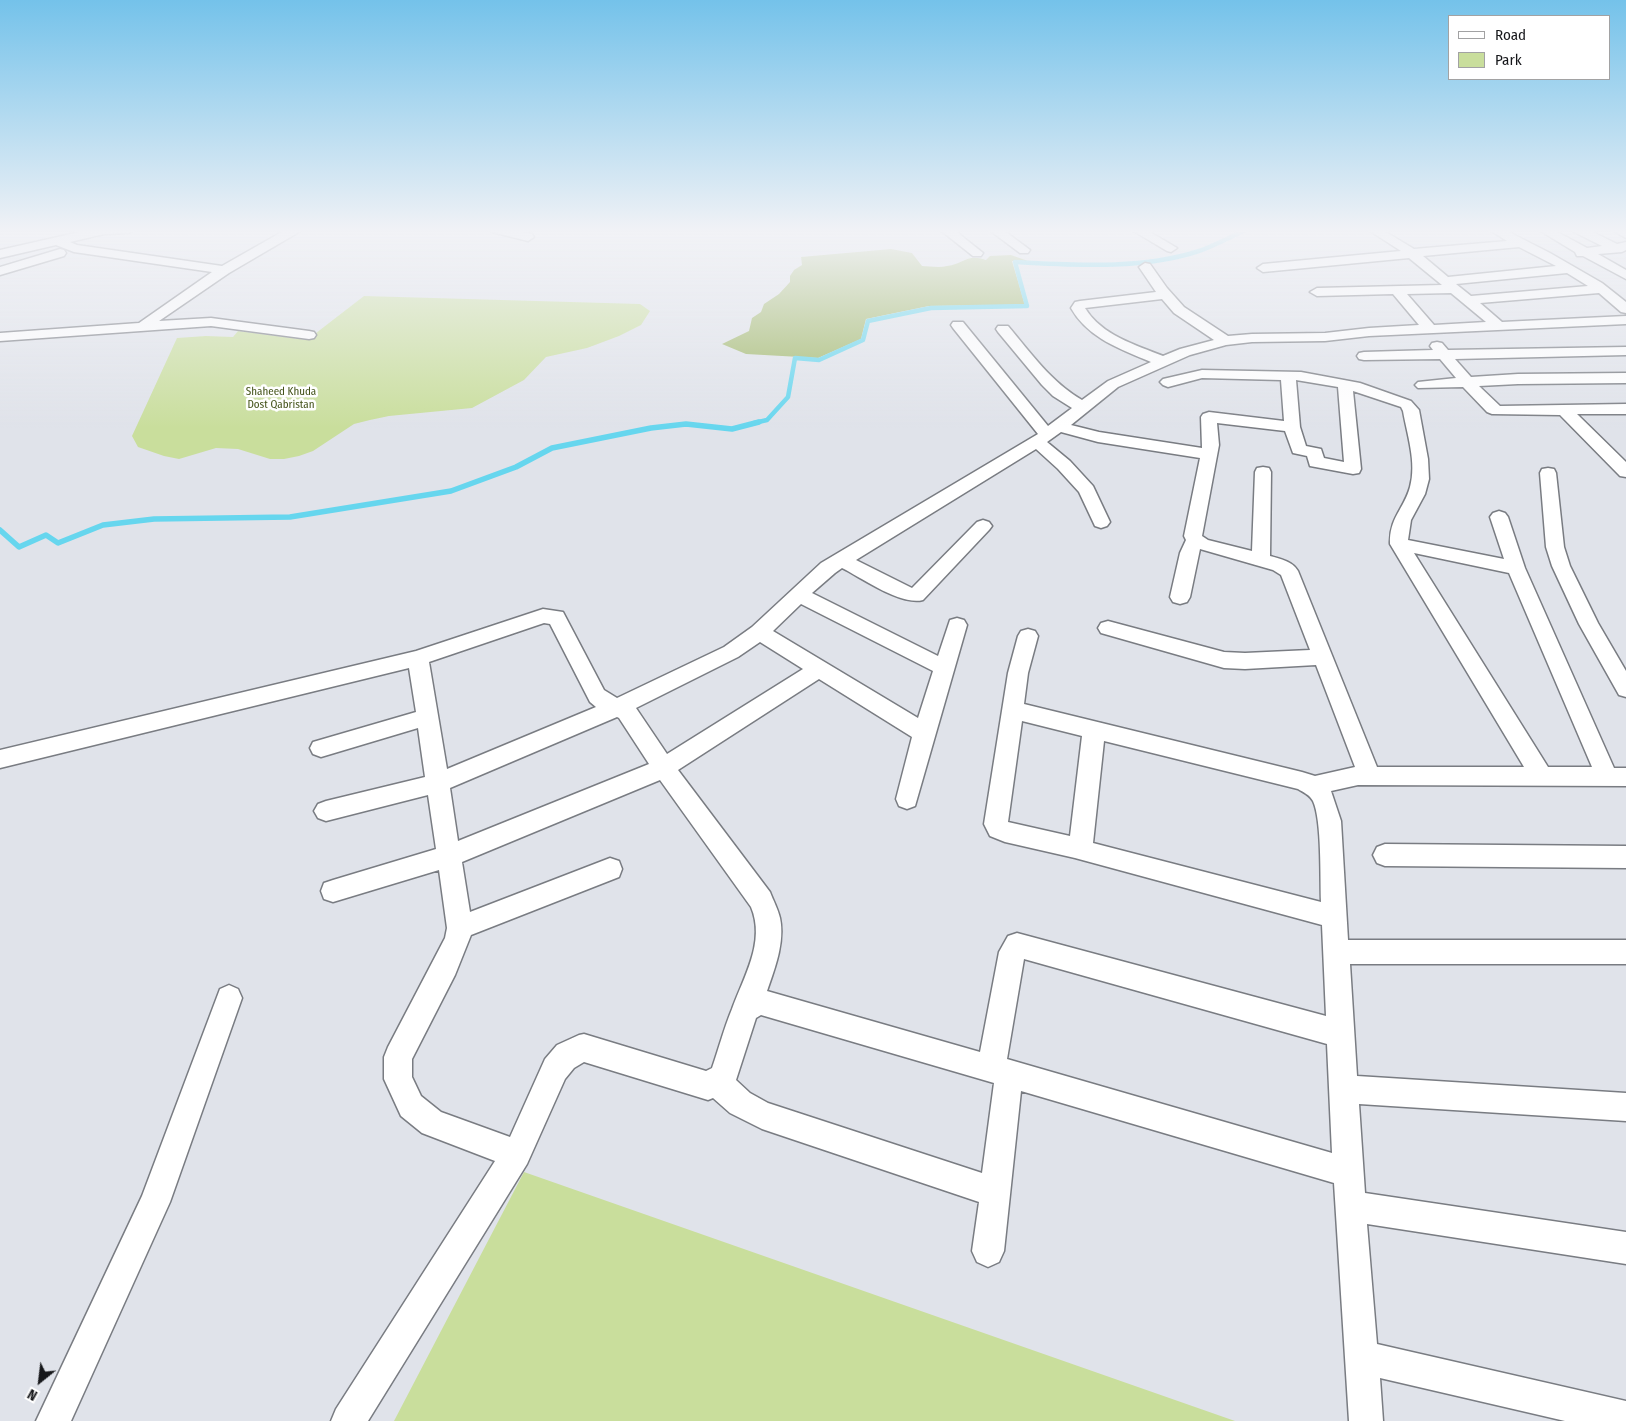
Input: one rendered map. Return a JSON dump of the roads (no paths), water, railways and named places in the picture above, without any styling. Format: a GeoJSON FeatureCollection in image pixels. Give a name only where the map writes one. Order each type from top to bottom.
{"type":"FeatureCollection","features":[{"type":"Feature","properties":{"kind":"street"},"geometry":{"type":"LineString","coordinates":[[144,325],[187,295]]}},
{"type":"Feature","properties":{"kind":"street"},"geometry":{"type":"LineString","coordinates":[[1162,295],[1080,305],[1078,308],[1092,326],[1110,338],[1164,362]]}},
{"type":"Feature","properties":{"kind":"street"},"geometry":{"type":"LineString","coordinates":[[1165,295],[1179,310],[1225,341]]}},
{"type":"Feature","properties":{"kind":"street"},"geometry":{"type":"LineString","coordinates":[[1400,295],[1467,382],[1493,409],[1498,411],[1624,411]]}},
{"type":"Feature","properties":{"kind":"street"},"geometry":{"type":"LineString","coordinates":[[1462,295],[1498,326]]}},
{"type":"Feature","properties":{"kind":"street"},"geometry":{"type":"LineString","coordinates":[[1468,300],[1525,295]]}},
{"type":"Feature","properties":{"kind":"street"},"geometry":{"type":"LineString","coordinates":[[1609,295],[1626,309]]}},
{"type":"Feature","properties":{"kind":"street"},"geometry":{"type":"LineString","coordinates":[[326,811],[438,783],[618,707],[731,652],[758,632],[828,568],[894,530],[1047,434],[1113,384],[1185,352],[1225,341],[1626,320]]}},
{"type":"Feature","properties":{"kind":"street"},"geometry":{"type":"LineString","coordinates":[[0,337],[144,325],[229,323],[309,335]]}},
{"type":"Feature","properties":{"kind":"street"},"geometry":{"type":"LineString","coordinates":[[1560,323],[1590,351]]}},
{"type":"Feature","properties":{"kind":"street"},"geometry":{"type":"LineString","coordinates":[[958,325],[1047,434],[1087,490],[1101,522]]}},
{"type":"Feature","properties":{"kind":"street"},"geometry":{"type":"LineString","coordinates":[[1003,329],[1058,393],[1082,407]]}},
{"type":"Feature","properties":{"kind":"street"},"geometry":{"type":"LineString","coordinates":[[1364,356],[1626,351]]}},
{"type":"Feature","properties":{"kind":"street"},"geometry":{"type":"LineString","coordinates":[[1185,352],[1202,374]]}},
{"type":"Feature","properties":{"kind":"street"},"geometry":{"type":"LineString","coordinates":[[1538,352],[1594,410]]}},
{"type":"Feature","properties":{"kind":"street"},"geometry":{"type":"LineString","coordinates":[[1168,382],[1202,374],[1288,375],[1321,378],[1398,399],[1406,404],[1411,410],[1419,468],[1418,487],[1399,529],[1399,544],[1541,776]]}},
{"type":"Feature","properties":{"kind":"street"},"geometry":{"type":"LineString","coordinates":[[1288,375],[1294,425],[1292,427],[1300,448],[1314,453],[1316,462],[1353,469],[1345,384]]}},
{"type":"Feature","properties":{"kind":"street"},"geometry":{"type":"LineString","coordinates":[[1423,385],[1563,378],[1626,378]]}},
{"type":"Feature","properties":{"kind":"street"},"geometry":{"type":"LineString","coordinates":[[1564,410],[1626,472]]}},
{"type":"Feature","properties":{"kind":"street"},"geometry":{"type":"LineString","coordinates":[[1180,597],[1189,553],[1195,540],[1193,536],[1211,445],[1208,417],[1292,427]]}},
{"type":"Feature","properties":{"kind":"street"},"geometry":{"type":"LineString","coordinates":[[1047,434],[1098,437],[1209,454]]}},
{"type":"Feature","properties":{"kind":"street"},"geometry":{"type":"LineString","coordinates":[[1261,560],[1263,472]]}},
{"type":"Feature","properties":{"kind":"street"},"geometry":{"type":"LineString","coordinates":[[1548,473],[1555,547],[1561,566],[1589,624],[1626,689]]}},
{"type":"Feature","properties":{"kind":"street"},"geometry":{"type":"LineString","coordinates":[[1314,786],[1338,779],[1370,776],[1616,777],[1516,568],[1499,517]]}},
{"type":"Feature","properties":{"kind":"street"},"geometry":{"type":"LineString","coordinates":[[842,560],[908,594],[916,595],[983,526]]}},
{"type":"Feature","properties":{"kind":"street"},"geometry":{"type":"LineString","coordinates":[[1195,540],[1202,544],[1284,567],[1289,571],[1370,776]]}},
{"type":"Feature","properties":{"kind":"street"},"geometry":{"type":"LineString","coordinates":[[1399,544],[1516,568]]}},
{"type":"Feature","properties":{"kind":"street"},"geometry":{"type":"LineString","coordinates":[[798,595],[944,668]]}},
{"type":"Feature","properties":{"kind":"street"},"geometry":{"type":"LineString","coordinates":[[0,759],[418,658],[550,615],[556,617],[597,696],[601,700],[627,712],[664,768],[761,900],[768,918],[768,937],[764,958],[748,1006],[744,1011],[725,1072],[716,1082],[708,1086],[584,1048],[572,1051],[563,1057],[555,1069],[517,1154],[348,1421]]}},
{"type":"Feature","properties":{"kind":"street"},"geometry":{"type":"LineString","coordinates":[[907,799],[924,733],[957,625]]}},
{"type":"Feature","properties":{"kind":"street"},"geometry":{"type":"LineString","coordinates":[[1108,628],[1224,660],[1245,662],[1323,656]]}},
{"type":"Feature","properties":{"kind":"street"},"geometry":{"type":"LineString","coordinates":[[758,632],[924,733]]}},
{"type":"Feature","properties":{"kind":"street"},"geometry":{"type":"LineString","coordinates":[[1028,636],[1018,673],[996,824],[998,829],[1082,849],[1088,853],[1334,917]]}},
{"type":"Feature","properties":{"kind":"street"},"geometry":{"type":"LineString","coordinates":[[418,658],[460,928],[458,939],[446,966],[398,1057],[398,1080],[411,1106],[432,1123],[517,1154]]}},
{"type":"Feature","properties":{"kind":"street"},"geometry":{"type":"LineString","coordinates":[[333,891],[449,856],[664,768],[818,669]]}},
{"type":"Feature","properties":{"kind":"street"},"geometry":{"type":"LineString","coordinates":[[1013,710],[1302,781],[1314,786],[1323,795],[1329,821],[1348,1172],[1366,1421]]}},
{"type":"Feature","properties":{"kind":"street"},"geometry":{"type":"LineString","coordinates":[[321,748],[427,717]]}},
{"type":"Feature","properties":{"kind":"street"},"geometry":{"type":"LineString","coordinates":[[1082,849],[1094,730]]}},
{"type":"Feature","properties":{"kind":"street"},"geometry":{"type":"LineString","coordinates":[[1385,855],[1626,857]]}},
{"type":"Feature","properties":{"kind":"street"},"geometry":{"type":"LineString","coordinates":[[460,928],[610,869]]}},
{"type":"Feature","properties":{"kind":"street"},"geometry":{"type":"LineString","coordinates":[[988,1251],[995,1192],[1000,1072],[1012,952],[1017,945],[1341,1034]]}},
{"type":"Feature","properties":{"kind":"street"},"geometry":{"type":"LineString","coordinates":[[1336,952],[1626,952]]}},
{"type":"Feature","properties":{"kind":"street"},"geometry":{"type":"LineString","coordinates":[[53,1421],[155,1202],[229,998]]}},
{"type":"Feature","properties":{"kind":"street"},"geometry":{"type":"LineString","coordinates":[[748,1006],[760,1002],[1348,1172]]}},
{"type":"Feature","properties":{"kind":"street"},"geometry":{"type":"LineString","coordinates":[[716,1082],[740,1104],[762,1115],[995,1192]]}},
{"type":"Feature","properties":{"kind":"street"},"geometry":{"type":"LineString","coordinates":[[1344,1089],[1626,1107]]}},
{"type":"Feature","properties":{"kind":"street"},"geometry":{"type":"LineString","coordinates":[[1351,1206],[1626,1248]]}},
{"type":"Feature","properties":{"kind":"street"},"geometry":{"type":"LineString","coordinates":[[1361,1357],[1626,1418]]}},
{"type":"Feature","properties":{"kind":"waterway"},"geometry":{"type":"LineString","coordinates":[[754,423],[767,420],[788,397],[795,358],[819,360],[863,340],[868,321],[931,308],[1027,306],[1024,295]]}},
{"type":"Feature","properties":{"kind":"waterway"},"geometry":{"type":"LineString","coordinates":[[0,530],[19,547],[46,535],[58,543],[103,525],[154,519],[290,517],[451,491],[516,467],[552,448],[651,428],[686,424],[732,429],[759,422]]}},
{"type":"Feature","properties":{"kind":"park label","name":"Shaheed Khuda Dost Qabristan"},"geometry":{"type":"Point","coordinates":[281,398]}}]}
